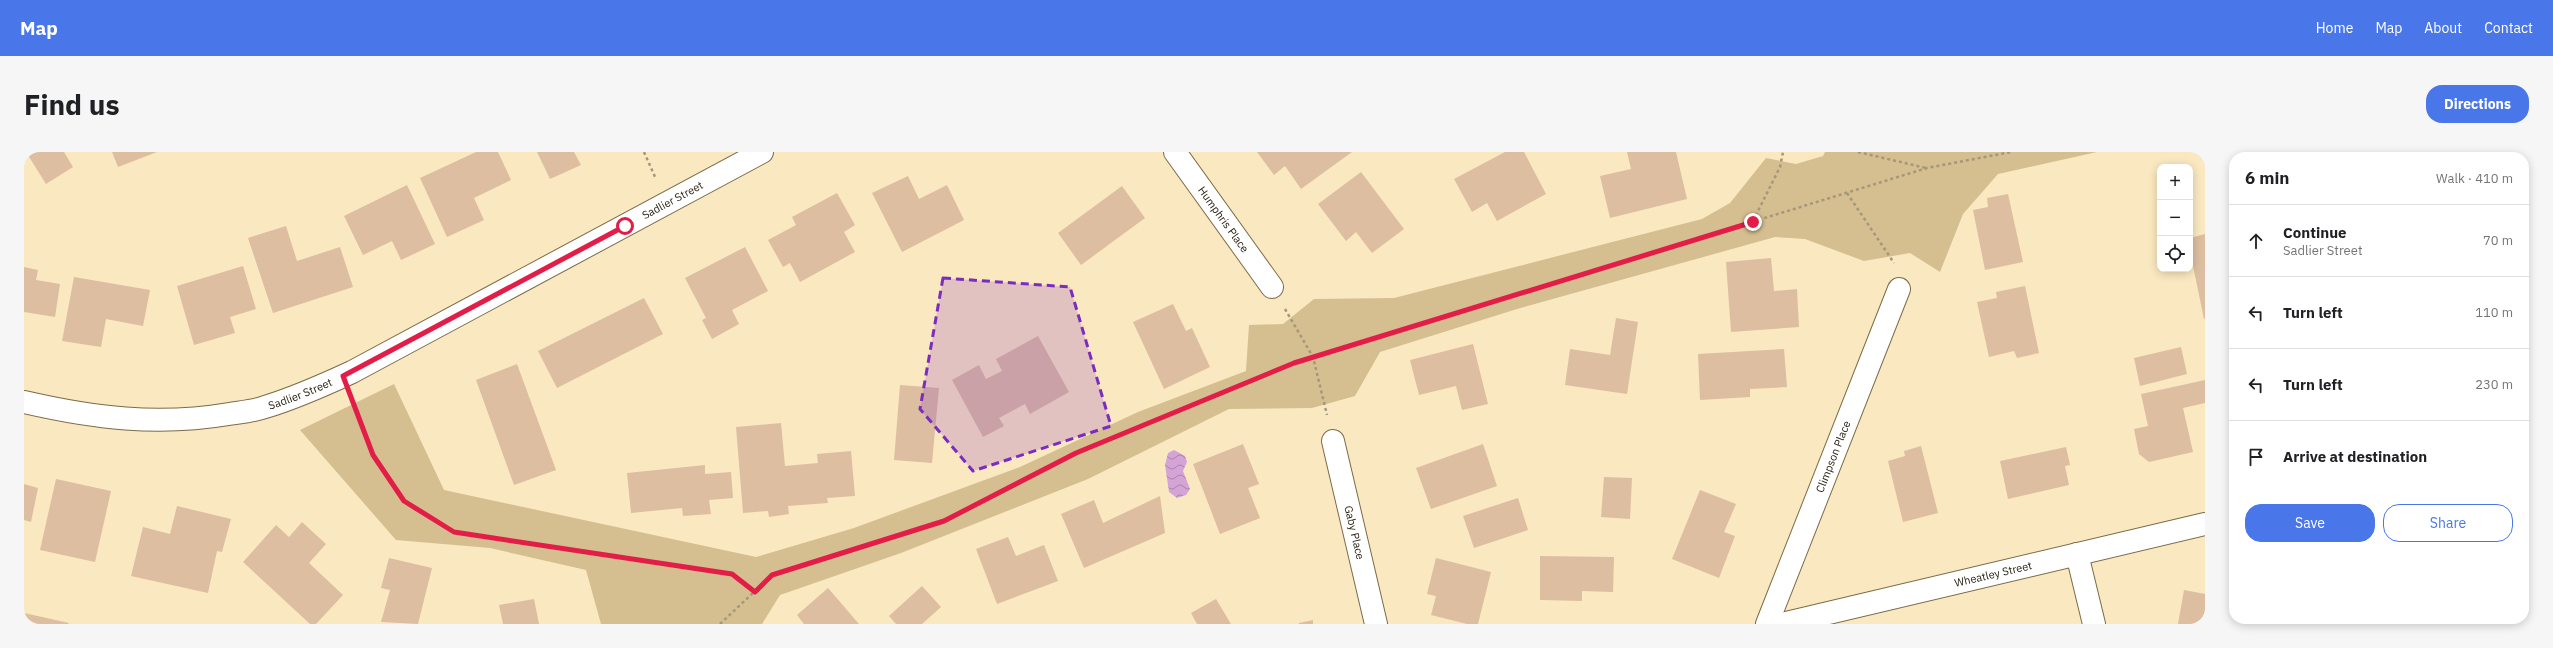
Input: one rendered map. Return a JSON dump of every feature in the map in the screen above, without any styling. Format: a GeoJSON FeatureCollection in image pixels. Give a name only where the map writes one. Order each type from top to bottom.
{"type":"FeatureCollection","features":[{"type":"Feature","properties":{"kind":"street","name":"Sadlier Street"},"geometry":{"type":"LineString","coordinates":[[24,402],[64,411],[131,420],[198,419],[264,408],[324,386],[762,152]]}},
{"type":"Feature","properties":{"kind":"street","name":"Humphris Place"},"geometry":{"type":"LineString","coordinates":[[1175,152],[1272,287]]}},
{"type":"Feature","properties":{"kind":"street","name":"Climpson Place"},"geometry":{"type":"LineString","coordinates":[[1767,624],[1899,289]]}},
{"type":"Feature","properties":{"kind":"street","name":"Gaby Place"},"geometry":{"type":"LineString","coordinates":[[1333,441],[1376,624]]}},
{"type":"Feature","properties":{"kind":"street","name":"Wheatley Street"},"geometry":{"type":"LineString","coordinates":[[1782,624],[2205,524]]}},
{"type":"Feature","properties":{"kind":"street"},"geometry":{"type":"LineString","coordinates":[[2077,554],[2094,624]]}},
{"type":"Feature","properties":{"kind":"path"},"geometry":{"type":"LineString","coordinates":[[1753,222],[1780,167],[1783,152]]}},
{"type":"Feature","properties":{"kind":"path"},"geometry":{"type":"LineString","coordinates":[[1858,152],[1927,168]]}},
{"type":"Feature","properties":{"kind":"path"},"geometry":{"type":"LineString","coordinates":[[720,624],[772,575],[944,521],[1076,453],[1294,363],[1927,168],[2011,152]]}},
{"type":"Feature","properties":{"kind":"path"},"geometry":{"type":"LineString","coordinates":[[1847,192],[1894,261],[1899,289]]}},
{"type":"Feature","properties":{"kind":"path"},"geometry":{"type":"LineString","coordinates":[[1272,287],[1313,357],[1333,441]]}},
{"type":"Feature","properties":{"kind":"path"},"geometry":{"type":"LineString","coordinates":[[343,376],[373,455],[404,501],[454,532],[732,574],[755,592]]}},
{"type":"Feature","properties":{"kind":"highlighted area"},"geometry":{"type":"Polygon","coordinates":[[[943,278],[1070,287],[1111,426],[973,471],[920,409],[943,278]]]}},
{"type":"Feature","properties":{"kind":"shaded area"},"geometry":{"type":"Polygon","coordinates":[[[1825,152],[2097,152],[1998,174],[1963,214],[1940,272],[1910,253],[1864,261],[1805,239],[1775,237],[1517,309],[1380,352],[1355,396],[1312,408],[1229,409],[1088,479],[901,553],[780,595],[762,624],[601,624],[586,570],[490,548],[396,540],[300,430],[394,384],[444,490],[756,557],[854,528],[1020,467],[1138,412],[1246,371],[1249,325],[1283,324],[1314,299],[1394,298],[1702,219],[1730,203],[1766,158],[1796,164],[1823,156],[1825,152]]]}},
{"type":"Feature","properties":{"kind":"water"},"geometry":{"type":"Polygon","coordinates":[[[1174,450],[1185,456],[1187,462],[1183,471],[1190,489],[1186,495],[1177,498],[1169,492],[1165,465],[1168,453],[1174,450]]]}},
{"type":"Feature","properties":{"kind":"building"},"geometry":{"type":"Polygon","coordinates":[[[26,152],[64,152],[73,167],[46,184],[26,152]]]}},
{"type":"Feature","properties":{"kind":"building"},"geometry":{"type":"Polygon","coordinates":[[[112,152],[157,152],[118,167],[112,152]]]}},
{"type":"Feature","properties":{"kind":"building"},"geometry":{"type":"Polygon","coordinates":[[[476,152],[498,152],[511,180],[474,198],[484,220],[447,237],[420,178],[476,152]]]}},
{"type":"Feature","properties":{"kind":"building"},"geometry":{"type":"Polygon","coordinates":[[[537,152],[574,152],[581,165],[550,179],[537,152]]]}},
{"type":"Feature","properties":{"kind":"building"},"geometry":{"type":"Polygon","coordinates":[[[1257,152],[1352,152],[1301,189],[1285,166],[1274,175],[1257,152]]]}},
{"type":"Feature","properties":{"kind":"building"},"geometry":{"type":"Polygon","coordinates":[[[1505,152],[1524,152],[1546,194],[1497,221],[1487,203],[1472,212],[1454,179],[1505,152]]]}},
{"type":"Feature","properties":{"kind":"building"},"geometry":{"type":"Polygon","coordinates":[[[1627,152],[1676,152],[1687,199],[1610,218],[1600,176],[1631,169],[1627,152]]]}},
{"type":"Feature","properties":{"kind":"building"},"geometry":{"type":"Polygon","coordinates":[[[1361,172],[1404,229],[1372,253],[1356,232],[1346,241],[1318,204],[1361,172]]]}},
{"type":"Feature","properties":{"kind":"building"},"geometry":{"type":"Polygon","coordinates":[[[908,176],[919,199],[947,185],[964,220],[902,252],[872,193],[908,176]]]}},
{"type":"Feature","properties":{"kind":"building"},"geometry":{"type":"Polygon","coordinates":[[[407,185],[435,244],[401,260],[392,241],[363,255],[344,216],[407,185]]]}},
{"type":"Feature","properties":{"kind":"building"},"geometry":{"type":"Polygon","coordinates":[[[1122,186],[1145,218],[1081,265],[1058,233],[1122,186]]]}},
{"type":"Feature","properties":{"kind":"building"},"geometry":{"type":"Polygon","coordinates":[[[837,193],[855,225],[844,232],[855,252],[800,282],[790,263],[783,267],[768,240],[796,225],[792,217],[837,193]]]}},
{"type":"Feature","properties":{"kind":"building"},"geometry":{"type":"Polygon","coordinates":[[[2008,194],[2023,262],[1985,270],[1973,210],[1988,207],[1987,198],[2008,194]]]}},
{"type":"Feature","properties":{"kind":"building"},"geometry":{"type":"Polygon","coordinates":[[[286,226],[297,261],[340,247],[353,287],[273,313],[248,238],[286,226]]]}},
{"type":"Feature","properties":{"kind":"building"},"geometry":{"type":"Polygon","coordinates":[[[2205,234],[2205,319],[2193,266],[2193,237],[2205,234]]]}},
{"type":"Feature","properties":{"kind":"building"},"geometry":{"type":"Polygon","coordinates":[[[745,247],[768,291],[732,310],[739,324],[712,339],[702,320],[706,318],[685,278],[745,247]]]}},
{"type":"Feature","properties":{"kind":"building"},"geometry":{"type":"Polygon","coordinates":[[[1771,258],[1774,291],[1797,289],[1799,327],[1731,332],[1726,262],[1771,258]]]}},
{"type":"Feature","properties":{"kind":"building"},"geometry":{"type":"Polygon","coordinates":[[[243,266],[256,309],[230,317],[235,333],[194,345],[177,286],[243,266]]]}},
{"type":"Feature","properties":{"kind":"building"},"geometry":{"type":"Polygon","coordinates":[[[24,267],[38,270],[36,280],[60,284],[55,317],[24,312],[24,267]]]}},
{"type":"Feature","properties":{"kind":"building"},"geometry":{"type":"Polygon","coordinates":[[[74,277],[150,290],[143,326],[106,319],[101,347],[62,341],[74,277]]]}},
{"type":"Feature","properties":{"kind":"building"},"geometry":{"type":"Polygon","coordinates":[[[2025,286],[2039,353],[2017,358],[2014,351],[1989,357],[1977,302],[1997,298],[1996,292],[2025,286]]]}},
{"type":"Feature","properties":{"kind":"building"},"geometry":{"type":"Polygon","coordinates":[[[644,298],[663,334],[557,388],[538,351],[644,298]]]}},
{"type":"Feature","properties":{"kind":"building"},"geometry":{"type":"Polygon","coordinates":[[[1173,304],[1186,331],[1192,328],[1210,367],[1164,389],[1133,322],[1173,304]]]}},
{"type":"Feature","properties":{"kind":"building"},"geometry":{"type":"Polygon","coordinates":[[[1616,318],[1638,322],[1627,394],[1565,385],[1570,349],[1610,355],[1616,318]]]}},
{"type":"Feature","properties":{"kind":"building"},"geometry":{"type":"Polygon","coordinates":[[[1038,336],[1069,392],[1030,414],[1025,404],[999,418],[1004,426],[983,437],[952,380],[979,365],[986,379],[1002,371],[996,359],[1038,336]]]}},
{"type":"Feature","properties":{"kind":"building"},"geometry":{"type":"Polygon","coordinates":[[[1473,344],[1488,404],[1462,410],[1456,386],[1419,395],[1410,360],[1473,344]]]}},
{"type":"Feature","properties":{"kind":"building"},"geometry":{"type":"Polygon","coordinates":[[[2181,347],[2187,374],[2140,386],[2134,358],[2181,347]]]}},
{"type":"Feature","properties":{"kind":"building"},"geometry":{"type":"Polygon","coordinates":[[[1784,349],[1787,387],[1750,389],[1750,397],[1700,400],[1698,354],[1784,349]]]}},
{"type":"Feature","properties":{"kind":"building"},"geometry":{"type":"Polygon","coordinates":[[[517,364],[556,470],[514,485],[476,380],[517,364]]]}},
{"type":"Feature","properties":{"kind":"building"},"geometry":{"type":"Polygon","coordinates":[[[2205,380],[2205,403],[2183,408],[2193,452],[2149,462],[2139,454],[2134,429],[2148,426],[2141,394],[2205,380]]]}},
{"type":"Feature","properties":{"kind":"building"},"geometry":{"type":"Polygon","coordinates":[[[900,385],[939,388],[932,463],[894,460],[900,385]]]}},
{"type":"Feature","properties":{"kind":"building"},"geometry":{"type":"Polygon","coordinates":[[[781,423],[785,466],[818,463],[817,454],[851,451],[855,496],[827,498],[828,503],[788,506],[789,514],[769,517],[768,511],[743,513],[736,427],[781,423]]]}},
{"type":"Feature","properties":{"kind":"building"},"geometry":{"type":"Polygon","coordinates":[[[1243,444],[1259,484],[1248,488],[1260,518],[1220,534],[1193,464],[1243,444]]]}},
{"type":"Feature","properties":{"kind":"building"},"geometry":{"type":"Polygon","coordinates":[[[1483,444],[1497,486],[1431,509],[1416,468],[1483,444]]]}},
{"type":"Feature","properties":{"kind":"building"},"geometry":{"type":"Polygon","coordinates":[[[1921,446],[1938,513],[1903,522],[1888,461],[1905,456],[1904,451],[1921,446]]]}},
{"type":"Feature","properties":{"kind":"building"},"geometry":{"type":"Polygon","coordinates":[[[2066,447],[2070,465],[2065,466],[2069,485],[2008,499],[2000,461],[2066,447]]]}},
{"type":"Feature","properties":{"kind":"building"},"geometry":{"type":"Polygon","coordinates":[[[705,465],[705,474],[731,472],[733,498],[709,500],[711,514],[683,516],[682,508],[631,513],[627,473],[705,465]]]}},
{"type":"Feature","properties":{"kind":"building"},"geometry":{"type":"Polygon","coordinates":[[[1604,477],[1632,478],[1630,519],[1601,517],[1604,477]]]}},
{"type":"Feature","properties":{"kind":"building"},"geometry":{"type":"Polygon","coordinates":[[[56,479],[111,491],[95,562],[40,550],[56,479]]]}},
{"type":"Feature","properties":{"kind":"building"},"geometry":{"type":"Polygon","coordinates":[[[24,484],[38,488],[31,522],[24,520],[24,484]]]}},
{"type":"Feature","properties":{"kind":"building"},"geometry":{"type":"Polygon","coordinates":[[[1700,490],[1736,504],[1724,532],[1735,536],[1719,578],[1672,559],[1700,490]]]}},
{"type":"Feature","properties":{"kind":"building"},"geometry":{"type":"Polygon","coordinates":[[[1160,496],[1165,533],[1084,568],[1061,514],[1094,500],[1103,523],[1160,496]]]}},
{"type":"Feature","properties":{"kind":"building"},"geometry":{"type":"Polygon","coordinates":[[[1518,498],[1528,530],[1474,548],[1463,516],[1518,498]]]}},
{"type":"Feature","properties":{"kind":"building"},"geometry":{"type":"Polygon","coordinates":[[[177,506],[231,519],[222,552],[217,551],[208,593],[131,576],[143,527],[170,534],[177,506]]]}},
{"type":"Feature","properties":{"kind":"building"},"geometry":{"type":"Polygon","coordinates":[[[302,522],[326,544],[309,563],[343,595],[316,624],[310,624],[243,562],[276,525],[289,537],[302,522]]]}},
{"type":"Feature","properties":{"kind":"building"},"geometry":{"type":"Polygon","coordinates":[[[1008,537],[1016,556],[1044,545],[1058,581],[997,604],[976,549],[1008,537]]]}},
{"type":"Feature","properties":{"kind":"building"},"geometry":{"type":"Polygon","coordinates":[[[1540,556],[1614,557],[1613,592],[1582,591],[1582,601],[1540,600],[1540,556]]]}},
{"type":"Feature","properties":{"kind":"building"},"geometry":{"type":"Polygon","coordinates":[[[389,558],[432,568],[418,624],[381,622],[390,590],[381,588],[389,558]]]}},
{"type":"Feature","properties":{"kind":"building"},"geometry":{"type":"Polygon","coordinates":[[[1436,558],[1491,572],[1478,624],[1467,624],[1431,615],[1436,596],[1427,594],[1436,558]]]}},
{"type":"Feature","properties":{"kind":"building"},"geometry":{"type":"Polygon","coordinates":[[[922,586],[941,607],[922,624],[896,624],[889,616],[922,586]]]}},
{"type":"Feature","properties":{"kind":"building"},"geometry":{"type":"Polygon","coordinates":[[[828,588],[859,624],[804,624],[797,615],[828,588]]]}},
{"type":"Feature","properties":{"kind":"building"},"geometry":{"type":"Polygon","coordinates":[[[2184,590],[2205,594],[2205,624],[2178,624],[2184,590]]]}},
{"type":"Feature","properties":{"kind":"building"},"geometry":{"type":"Polygon","coordinates":[[[534,599],[539,624],[503,624],[499,605],[534,599]]]}},
{"type":"Feature","properties":{"kind":"building"},"geometry":{"type":"Polygon","coordinates":[[[1216,599],[1231,624],[1197,624],[1191,613],[1216,599]]]}},
{"type":"Feature","properties":{"kind":"building"},"geometry":{"type":"Polygon","coordinates":[[[24,613],[69,623],[24,624],[24,613]]]}},
{"type":"Feature","properties":{"kind":"building"},"geometry":{"type":"Polygon","coordinates":[[[1313,620],[1313,624],[1299,624],[1299,623],[1313,620]]]}},
{"type":"Feature","properties":{"kind":"route"},"geometry":{"type":"LineString","coordinates":[[625,226],[343,376],[350,396],[373,455],[404,501],[454,532],[732,574],[755,592],[772,575],[944,521],[1076,453],[1294,363],[1753,222]]}}]}
